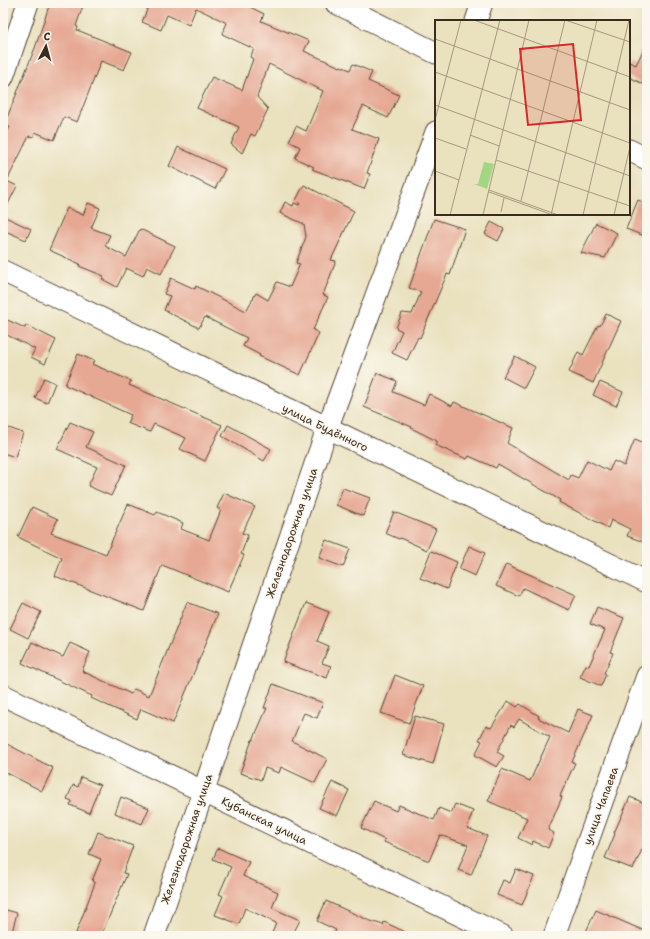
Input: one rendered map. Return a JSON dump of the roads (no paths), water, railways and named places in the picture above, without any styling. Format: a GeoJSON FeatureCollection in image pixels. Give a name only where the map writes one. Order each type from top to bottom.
{"type":"FeatureCollection","features":[{"type":"Feature","properties":{"kind":"street"},"geometry":{"type":"LineString","coordinates":[[3,77],[28,3]]}},
{"type":"Feature","properties":{"kind":"street"},"geometry":{"type":"LineString","coordinates":[[336,3],[435,52]]}},
{"type":"Feature","properties":{"kind":"street"},"geometry":{"type":"LineString","coordinates":[[476,20],[482,3]]}},
{"type":"Feature","properties":{"kind":"street","name":"Железнодорожная улица"},"geometry":{"type":"LineString","coordinates":[[154,936],[327,429],[435,135]]}},
{"type":"Feature","properties":{"kind":"street"},"geometry":{"type":"LineString","coordinates":[[630,150],[647,159]]}},
{"type":"Feature","properties":{"kind":"street","name":"улица Будённого"},"geometry":{"type":"LineString","coordinates":[[3,271],[327,429],[647,582]]}},
{"type":"Feature","properties":{"kind":"street","name":"улица Чапаева"},"geometry":{"type":"LineString","coordinates":[[554,936],[647,676]]}},
{"type":"Feature","properties":{"kind":"street","name":"Кубанская улица"},"geometry":{"type":"LineString","coordinates":[[3,695],[503,936]]}}]}
